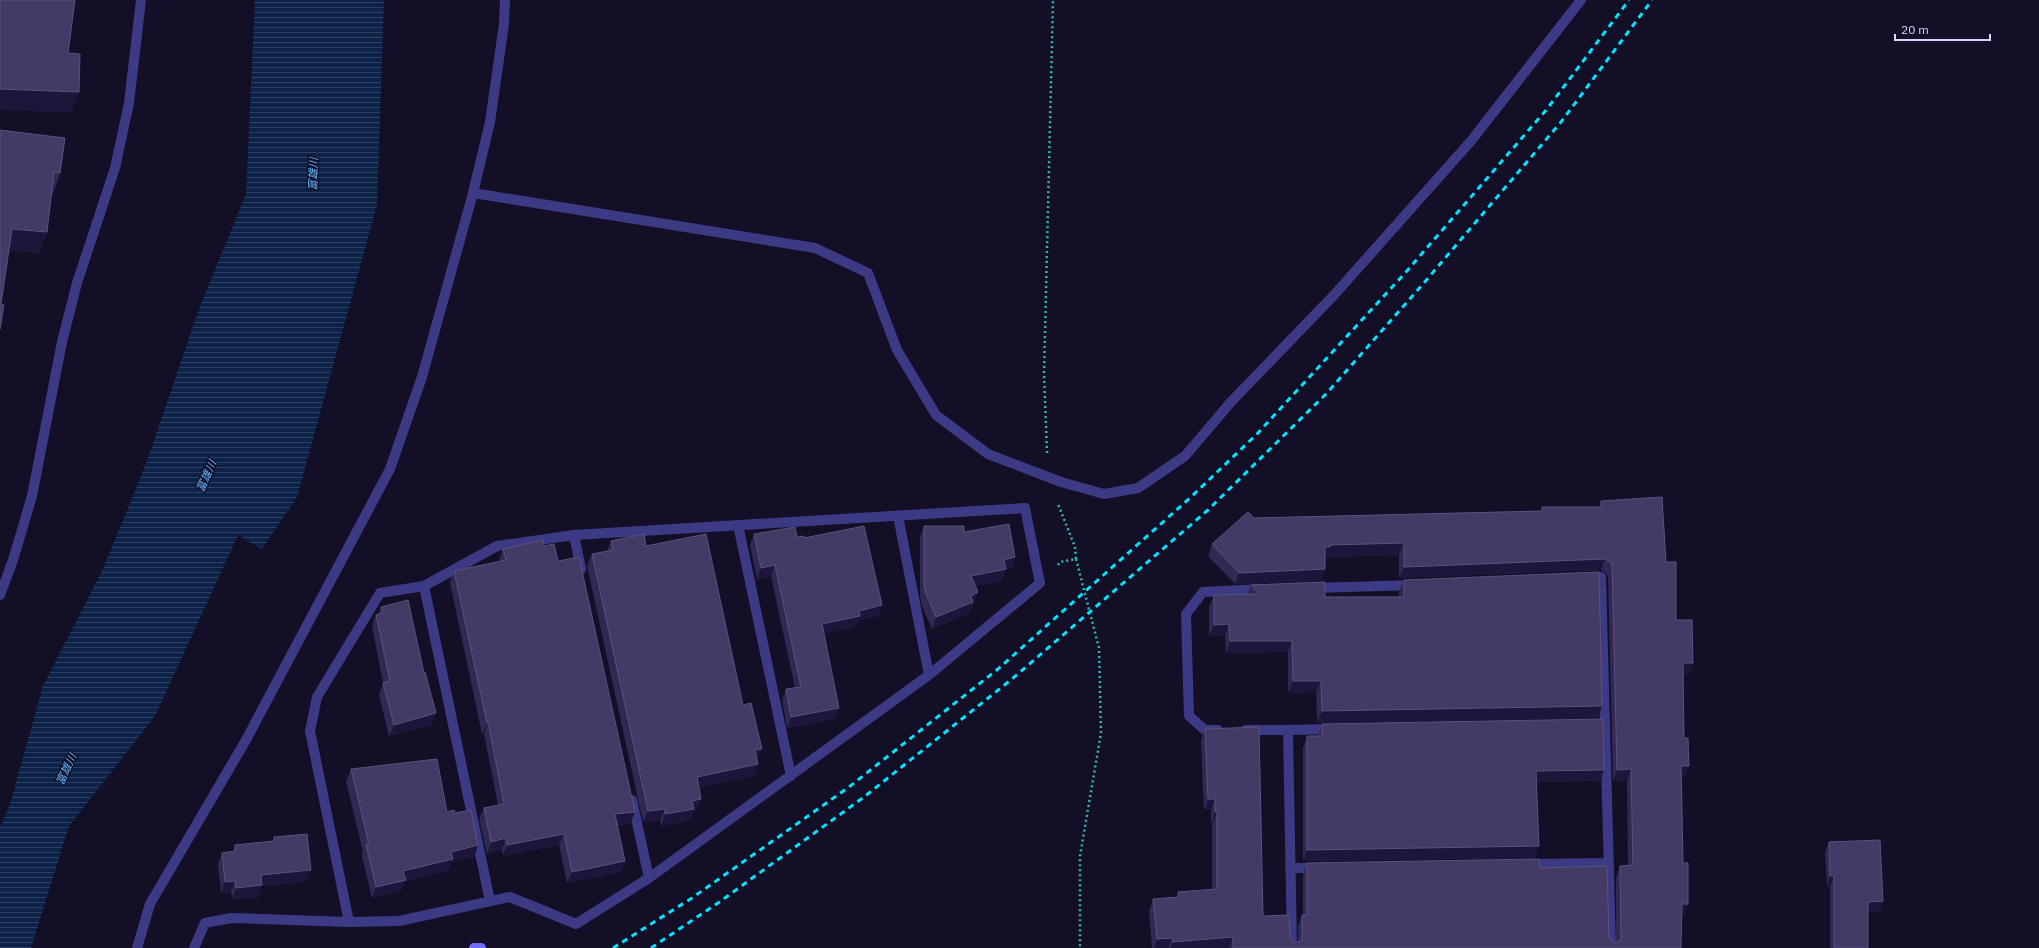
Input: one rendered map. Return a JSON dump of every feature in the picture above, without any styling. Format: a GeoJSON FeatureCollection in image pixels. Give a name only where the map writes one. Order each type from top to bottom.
{"type":"FeatureCollection","features":[{"type":"Feature","properties":{"kind":"main road"},"geometry":{"type":"LineString","coordinates":[[474,948],[481,948]]}},
{"type":"Feature","properties":{"kind":"street"},"geometry":{"type":"LineString","coordinates":[[0,595],[14,560],[32,496],[62,342],[77,283],[115,168],[129,102],[141,0]]}},
{"type":"Feature","properties":{"kind":"street"},"geometry":{"type":"LineString","coordinates":[[137,948],[150,904],[246,740],[390,469],[422,377],[473,193],[490,122],[506,0]]}},
{"type":"Feature","properties":{"kind":"street"},"geometry":{"type":"LineString","coordinates":[[473,193],[815,248],[868,273],[897,350],[936,415],[988,454],[1048,477],[1104,494],[1138,488],[1185,456],[1230,403],[1335,294],[1471,141],[1581,0]]}},
{"type":"Feature","properties":{"kind":"street"},"geometry":{"type":"LineString","coordinates":[[194,948],[205,923],[231,918],[349,922],[399,921],[510,897],[576,924],[649,878],[929,675],[1040,583],[1025,508],[574,535],[497,546],[424,586],[380,593],[317,697],[310,731],[349,922]]}},
{"type":"Feature","properties":{"kind":"street"},"geometry":{"type":"LineString","coordinates":[[898,516],[929,675]]}},
{"type":"Feature","properties":{"kind":"street"},"geometry":{"type":"LineString","coordinates":[[738,525],[791,776]]}},
{"type":"Feature","properties":{"kind":"street"},"geometry":{"type":"LineString","coordinates":[[574,535],[584,582]]}},
{"type":"Feature","properties":{"kind":"street"},"geometry":{"type":"LineString","coordinates":[[1577,578],[1601,577],[1602,724],[1609,863],[1611,948]]}},
{"type":"Feature","properties":{"kind":"street"},"geometry":{"type":"LineString","coordinates":[[1299,588],[1426,584]]}},
{"type":"Feature","properties":{"kind":"street"},"geometry":{"type":"LineString","coordinates":[[424,586],[490,901]]}},
{"type":"Feature","properties":{"kind":"street"},"geometry":{"type":"LineString","coordinates":[[1275,589],[1203,592],[1186,614],[1189,716],[1205,730],[1343,729]]}},
{"type":"Feature","properties":{"kind":"street"},"geometry":{"type":"LineString","coordinates":[[1288,730],[1292,948]]}},
{"type":"Feature","properties":{"kind":"street"},"geometry":{"type":"LineString","coordinates":[[630,792],[649,878]]}},
{"type":"Feature","properties":{"kind":"street"},"geometry":{"type":"LineString","coordinates":[[1514,864],[1609,863]]}},
{"type":"Feature","properties":{"kind":"street"},"geometry":{"type":"LineString","coordinates":[[1290,868],[1330,867]]}},
{"type":"Feature","properties":{"kind":"path"},"geometry":{"type":"LineString","coordinates":[[1053,0],[1044,374],[1048,477],[1075,547],[1076,559],[1099,648],[1101,733],[1080,856],[1080,948]]}},
{"type":"Feature","properties":{"kind":"path"},"geometry":{"type":"LineString","coordinates":[[1040,583],[1060,562],[1076,559]]}},
{"type":"Feature","properties":{"kind":"water","name":"富雄川"},"geometry":{"type":"Polygon","coordinates":[[[255,0],[384,0],[377,205],[297,497],[262,549],[238,535],[155,716],[69,826],[31,948],[0,948],[0,828],[10,804],[43,686],[102,571],[133,496],[148,458],[199,309],[246,194],[255,0]]]}},
{"type":"Feature","properties":{"kind":"building"},"geometry":{"type":"Polygon","coordinates":[[[0,0],[75,0],[68,53],[80,54],[79,92],[0,89],[0,0]]]}},
{"type":"Feature","properties":{"kind":"building"},"geometry":{"type":"Polygon","coordinates":[[[0,130],[65,138],[60,173],[54,172],[47,232],[12,229],[1,304],[4,305],[0,329],[0,130]]]}},
{"type":"Feature","properties":{"kind":"building"},"geometry":{"type":"Polygon","coordinates":[[[1662,497],[1666,562],[1676,562],[1676,620],[1692,620],[1693,663],[1683,663],[1684,738],[1688,738],[1689,766],[1681,766],[1683,863],[1688,863],[1688,904],[1682,904],[1681,948],[1233,948],[1233,937],[1173,942],[1172,938],[1157,939],[1153,899],[1179,897],[1178,892],[1217,889],[1217,812],[1215,812],[1215,799],[1208,799],[1205,729],[1259,727],[1263,916],[1289,915],[1290,937],[1293,942],[1299,942],[1302,939],[1302,915],[1307,915],[1307,863],[1539,859],[1540,868],[1607,866],[1609,937],[1610,940],[1615,943],[1621,940],[1620,866],[1633,865],[1631,769],[1617,770],[1612,565],[1610,562],[1605,559],[1404,567],[1404,543],[1330,545],[1330,547],[1325,547],[1325,569],[1239,573],[1212,544],[1248,512],[1254,518],[1542,511],[1542,507],[1601,507],[1601,501],[1662,497]]]}},
{"type":"Feature","properties":{"kind":"building"},"geometry":{"type":"Polygon","coordinates":[[[1009,524],[1015,557],[1004,560],[1006,569],[971,576],[978,592],[971,596],[973,602],[936,617],[926,594],[924,585],[924,526],[964,526],[964,532],[1009,524]]]}},
{"type":"Feature","properties":{"kind":"building"},"geometry":{"type":"Polygon","coordinates":[[[864,526],[882,605],[859,611],[860,616],[822,624],[839,708],[791,717],[786,689],[801,687],[775,565],[761,568],[754,534],[795,527],[797,537],[804,536],[804,538],[864,526]]]}},
{"type":"Feature","properties":{"kind":"building"},"geometry":{"type":"Polygon","coordinates":[[[644,534],[646,546],[706,534],[743,705],[751,703],[762,749],[755,750],[758,764],[697,777],[701,799],[692,801],[694,809],[665,814],[665,809],[648,811],[592,554],[613,550],[611,541],[644,534]]]}},
{"type":"Feature","properties":{"kind":"building"},"geometry":{"type":"Polygon","coordinates":[[[543,540],[544,546],[554,544],[558,561],[579,557],[635,812],[615,814],[625,861],[572,872],[564,834],[507,845],[506,838],[491,842],[484,808],[504,804],[488,722],[487,723],[454,571],[506,560],[503,549],[543,540]]]}},
{"type":"Feature","properties":{"kind":"building"},"geometry":{"type":"Polygon","coordinates":[[[1599,572],[1602,706],[1322,711],[1321,681],[1293,681],[1292,641],[1230,641],[1229,624],[1214,625],[1214,595],[1259,594],[1251,585],[1325,582],[1325,597],[1404,597],[1404,580],[1599,572]]]}},
{"type":"Feature","properties":{"kind":"building"},"geometry":{"type":"Polygon","coordinates":[[[408,600],[424,673],[425,672],[436,713],[394,725],[383,683],[390,681],[376,615],[383,613],[381,607],[408,600]]]}},
{"type":"Feature","properties":{"kind":"building"},"geometry":{"type":"Polygon","coordinates":[[[1603,719],[1604,770],[1536,771],[1539,846],[1307,850],[1307,736],[1322,736],[1322,724],[1603,719]]]}},
{"type":"Feature","properties":{"kind":"building"},"geometry":{"type":"Polygon","coordinates":[[[437,759],[447,812],[454,810],[455,813],[471,810],[478,845],[451,852],[453,859],[403,871],[406,880],[376,887],[366,844],[369,844],[351,769],[437,759]]]}},
{"type":"Feature","properties":{"kind":"building"},"geometry":{"type":"Polygon","coordinates":[[[307,834],[311,870],[261,875],[262,885],[236,888],[235,881],[225,882],[222,853],[235,851],[235,845],[274,841],[274,837],[307,834]]]}},
{"type":"Feature","properties":{"kind":"building"},"geometry":{"type":"Polygon","coordinates":[[[1880,840],[1883,901],[1868,902],[1868,948],[1834,948],[1834,876],[1830,876],[1829,842],[1880,840]]]}},
{"type":"Feature","properties":{"kind":"railway"},"geometry":{"type":"LineString","coordinates":[[613,948],[692,898],[849,787],[998,669],[1191,497],[1257,434],[1406,272],[1547,109],[1629,0]]}},
{"type":"Feature","properties":{"kind":"railway"},"geometry":{"type":"LineString","coordinates":[[651,948],[718,903],[864,797],[1012,679],[1208,510],[1327,393],[1423,284],[1561,122],[1652,0]]}}]}
